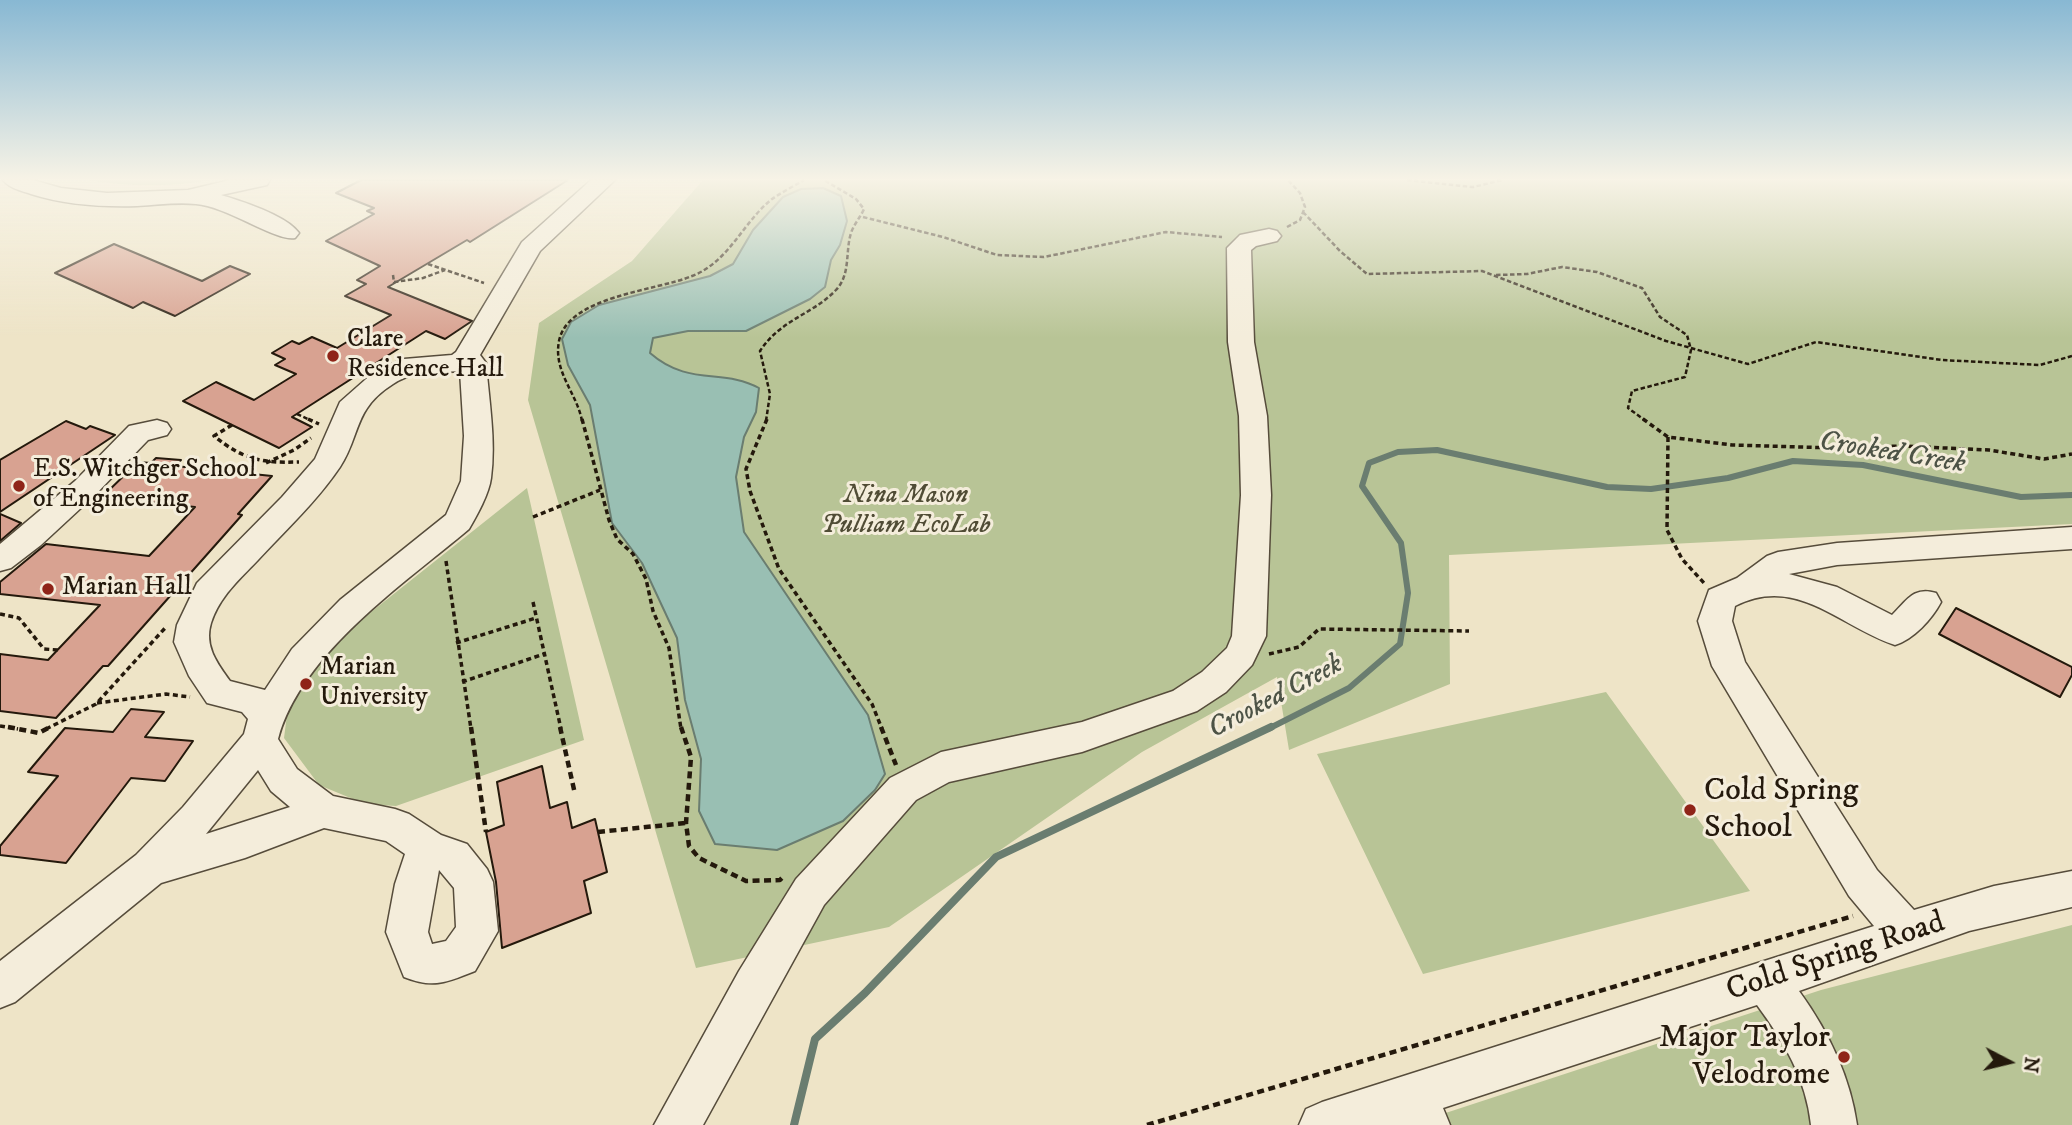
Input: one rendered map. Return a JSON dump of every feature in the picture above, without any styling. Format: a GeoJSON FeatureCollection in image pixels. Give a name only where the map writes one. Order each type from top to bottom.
{"type":"FeatureCollection","features":[{"type":"Feature","properties":{"kind":"street"},"geometry":{"type":"LineString","coordinates":[[427,847],[395,827],[323,811],[284,780],[253,700],[219,692],[201,666],[191,642],[194,625],[208,592],[293,504],[328,463],[350,408],[383,378],[413,365],[459,363],[466,357],[530,247],[546,232]]}},
{"type":"Feature","properties":{"kind":"street"},"geometry":{"type":"LineString","coordinates":[[677,1125],[810,892],[903,789],[941,768],[1082,737],[1185,701],[1214,682],[1242,651],[1249,636],[1255,495],[1253,416],[1241,342],[1239,248],[1258,238]]}},
{"type":"Feature","properties":{"kind":"street"},"geometry":{"type":"LineString","coordinates":[[0,987],[149,868],[196,819],[263,728],[304,658],[352,610],[458,521],[476,481],[478,436],[475,375],[473,363],[466,357]]}},
{"type":"Feature","properties":{"kind":"street"},"geometry":{"type":"LineString","coordinates":[[0,560],[85,488],[139,432],[157,429]]}},
{"type":"Feature","properties":{"kind":"street"},"geometry":{"type":"LineString","coordinates":[[1906,932],[1863,883],[1729,666],[1715,621],[1734,592],[1778,564],[1837,554],[2072,538]]}},
{"type":"Feature","properties":{"kind":"street"},"geometry":{"type":"LineString","coordinates":[[1832,597],[1824,569],[1837,554]]}},
{"type":"Feature","properties":{"kind":"street"},"geometry":{"type":"LineString","coordinates":[[1734,592],[1791,585],[1832,597],[1895,632],[1925,602]]}},
{"type":"Feature","properties":{"kind":"street"},"geometry":{"type":"LineString","coordinates":[[149,868],[245,841],[323,811]]}},
{"type":"Feature","properties":{"kind":"street","name":"Cold Spring Road"},"geometry":{"type":"LineString","coordinates":[[1322,1125],[1411,1113],[1766,982],[1869,948],[1906,932],[2022,899],[2072,889]]}},
{"type":"Feature","properties":{"kind":"street"},"geometry":{"type":"LineString","coordinates":[[1766,982],[1799,1025],[1832,1100],[1833,1125]]}},
{"type":"Feature","properties":{"kind":"path"},"geometry":{"type":"LineString","coordinates":[[743,232],[720,259],[694,276],[601,302],[583,311],[566,324],[559,340],[562,376],[579,404],[584,434],[617,539],[633,554],[646,579],[653,611],[669,648],[681,730],[691,757],[686,823],[689,846],[699,858],[746,881],[780,880],[791,871]]}},
{"type":"Feature","properties":{"kind":"path"},"geometry":{"type":"LineString","coordinates":[[852,232],[846,274],[838,289],[768,335],[760,351],[770,394],[767,418],[746,469],[750,491],[779,569],[872,704],[903,789]]}},
{"type":"Feature","properties":{"kind":"path"},"geometry":{"type":"LineString","coordinates":[[926,232],[997,255],[1044,257],[1166,233],[1258,238],[1271,232]]}},
{"type":"Feature","properties":{"kind":"path"},"geometry":{"type":"LineString","coordinates":[[1322,232],[1367,274],[1482,271],[1691,348],[1748,364],[1816,342],[1970,361],[2040,365],[2072,356]]}},
{"type":"Feature","properties":{"kind":"path"},"geometry":{"type":"LineString","coordinates":[[428,264],[496,288]]}},
{"type":"Feature","properties":{"kind":"path"},"geometry":{"type":"LineString","coordinates":[[1494,276],[1527,274],[1562,267],[1597,272],[1642,288],[1650,304],[1663,319],[1686,334],[1691,348],[1690,365],[1685,377],[1632,391],[1628,408],[1668,437],[1732,445],[1834,448],[1901,446],[1989,450],[2044,459],[2072,454]]}},
{"type":"Feature","properties":{"kind":"path"},"geometry":{"type":"LineString","coordinates":[[393,275],[394,282],[404,281],[423,278],[447,269]]}},
{"type":"Feature","properties":{"kind":"path"},"geometry":{"type":"LineString","coordinates":[[264,463],[309,440],[321,425],[297,414]]}},
{"type":"Feature","properties":{"kind":"path"},"geometry":{"type":"LineString","coordinates":[[232,425],[214,436],[239,456],[264,463],[305,461]]}},
{"type":"Feature","properties":{"kind":"path"},"geometry":{"type":"LineString","coordinates":[[1668,437],[1667,530],[1672,544],[1690,570],[1734,592]]}},
{"type":"Feature","properties":{"kind":"path"},"geometry":{"type":"LineString","coordinates":[[533,517],[600,490]]}},
{"type":"Feature","properties":{"kind":"path"},"geometry":{"type":"LineString","coordinates":[[442,535],[486,831]]}},
{"type":"Feature","properties":{"kind":"path"},"geometry":{"type":"LineString","coordinates":[[533,602],[575,794]]}},
{"type":"Feature","properties":{"kind":"path"},"geometry":{"type":"LineString","coordinates":[[0,614],[19,618],[44,649],[58,650]]}},
{"type":"Feature","properties":{"kind":"path"},"geometry":{"type":"LineString","coordinates":[[456,643],[536,618]]}},
{"type":"Feature","properties":{"kind":"path"},"geometry":{"type":"LineString","coordinates":[[1242,651],[1281,653],[1305,644],[1318,629],[1469,631]]}},
{"type":"Feature","properties":{"kind":"path"},"geometry":{"type":"LineString","coordinates":[[462,682],[544,654]]}},
{"type":"Feature","properties":{"kind":"path"},"geometry":{"type":"LineString","coordinates":[[96,704],[166,694],[198,697]]}},
{"type":"Feature","properties":{"kind":"path"},"geometry":{"type":"LineString","coordinates":[[598,832],[686,823]]}},
{"type":"Feature","properties":{"kind":"path"},"geometry":{"type":"LineString","coordinates":[[1147,1125],[1858,914]]}},
{"type":"Feature","properties":{"kind":"green space","name":"Nina Mason Pulliam EcoLab"},"geometry":{"type":"Polygon","coordinates":[[[657,232],[2072,232],[2072,524],[1449,555],[1450,684],[1289,750],[1277,677],[1142,752],[889,927],[696,968],[528,400],[539,323],[632,261],[657,232]]]}},
{"type":"Feature","properties":{"kind":"green space"},"geometry":{"type":"Polygon","coordinates":[[[527,488],[584,740],[396,806],[365,804],[319,785],[284,738],[288,707],[322,651],[527,488]]]}},
{"type":"Feature","properties":{"kind":"green space"},"geometry":{"type":"Polygon","coordinates":[[[1606,692],[1750,891],[1423,974],[1317,754],[1606,692]]]}},
{"type":"Feature","properties":{"kind":"green space","name":"Major Taylor Velodrome"},"geometry":{"type":"Polygon","coordinates":[[[2072,925],[2072,1125],[1409,1125],[1821,990],[2072,925]]]}},
{"type":"Feature","properties":{"kind":"water"},"geometry":{"type":"Polygon","coordinates":[[[752,232],[844,232],[831,260],[825,287],[810,299],[746,331],[688,331],[653,338],[650,353],[678,370],[746,382],[759,388],[756,412],[744,437],[736,477],[744,532],[868,715],[885,774],[875,790],[843,821],[777,850],[715,844],[699,811],[701,759],[685,700],[677,638],[642,563],[612,523],[590,405],[568,365],[562,339],[571,322],[599,305],[710,276],[733,264],[752,232]]]}},
{"type":"Feature","properties":{"kind":"building","name":"Clare Residence Hall"},"geometry":{"type":"Polygon","coordinates":[[[341,232],[485,232],[470,242],[467,240],[388,287],[472,321],[445,339],[426,331],[292,417],[312,427],[279,448],[183,401],[216,382],[254,400],[296,374],[275,365],[285,359],[272,353],[292,341],[299,344],[312,337],[337,348],[391,315],[345,296],[366,284],[357,280],[380,266],[326,241],[341,232]]]}},
{"type":"Feature","properties":{"kind":"building"},"geometry":{"type":"Polygon","coordinates":[[[114,244],[202,281],[230,266],[250,274],[175,316],[143,302],[133,308],[55,273],[114,244]]]}},
{"type":"Feature","properties":{"kind":"building","name":"E.S. Witchger School of Engineering"},"geometry":{"type":"Polygon","coordinates":[[[66,421],[86,429],[90,426],[115,435],[0,512],[0,460],[66,421]]]}},
{"type":"Feature","properties":{"kind":"building","name":"Marian Hall"},"geometry":{"type":"Polygon","coordinates":[[[156,458],[181,460],[175,466],[272,476],[238,514],[242,515],[108,666],[103,666],[56,718],[0,711],[0,654],[48,660],[100,605],[0,594],[0,582],[46,544],[149,556],[195,507],[140,501],[134,506],[114,504],[119,498],[102,497],[138,462],[151,463],[156,458]]]}},
{"type":"Feature","properties":{"kind":"building"},"geometry":{"type":"Polygon","coordinates":[[[0,514],[21,523],[0,541],[0,514]]]}},
{"type":"Feature","properties":{"kind":"building"},"geometry":{"type":"Polygon","coordinates":[[[1956,608],[2072,667],[2072,675],[2060,697],[1939,634],[1956,608]]]}},
{"type":"Feature","properties":{"kind":"building"},"geometry":{"type":"Polygon","coordinates":[[[131,709],[164,712],[145,737],[193,741],[165,781],[131,778],[66,863],[0,855],[0,846],[58,776],[28,772],[65,728],[113,732],[131,709]]]}},
{"type":"Feature","properties":{"kind":"building"},"geometry":{"type":"Polygon","coordinates":[[[542,766],[550,808],[567,802],[572,828],[595,819],[607,872],[584,881],[591,913],[502,948],[496,882],[486,832],[504,825],[497,782],[542,766]]]}},
{"type":"Feature","properties":{"kind":"waterway","name":"Crooked Creek"},"geometry":{"type":"LineString","coordinates":[[1268,729],[1349,688],[1400,644],[1408,593],[1401,543],[1362,486],[1369,463],[1398,452],[1437,450],[1607,487],[1651,489],[1728,478],[1793,461],[1863,465],[2021,497],[2072,495]]}},
{"type":"Feature","properties":{"kind":"waterway","name":"Crooked Creek"},"geometry":{"type":"LineString","coordinates":[[794,1125],[815,1039],[865,993],[996,857],[1271,727]]}},
{"type":"Feature","properties":{"kind":"place","name":"Clare Residence Hall"},"geometry":{"type":"Point","coordinates":[333,356]}},
{"type":"Feature","properties":{"kind":"place","name":"E.S. Witchger School of Engineering"},"geometry":{"type":"Point","coordinates":[19,486]}},
{"type":"Feature","properties":{"kind":"place","name":"Marian Hall"},"geometry":{"type":"Point","coordinates":[48,589]}},
{"type":"Feature","properties":{"kind":"place","name":"Marian University"},"geometry":{"type":"Point","coordinates":[306,684]}},
{"type":"Feature","properties":{"kind":"place","name":"Cold Spring School"},"geometry":{"type":"Point","coordinates":[1690,810]}},
{"type":"Feature","properties":{"kind":"place","name":"Major Taylor Velodrome"},"geometry":{"type":"Point","coordinates":[1844,1057]}}]}
